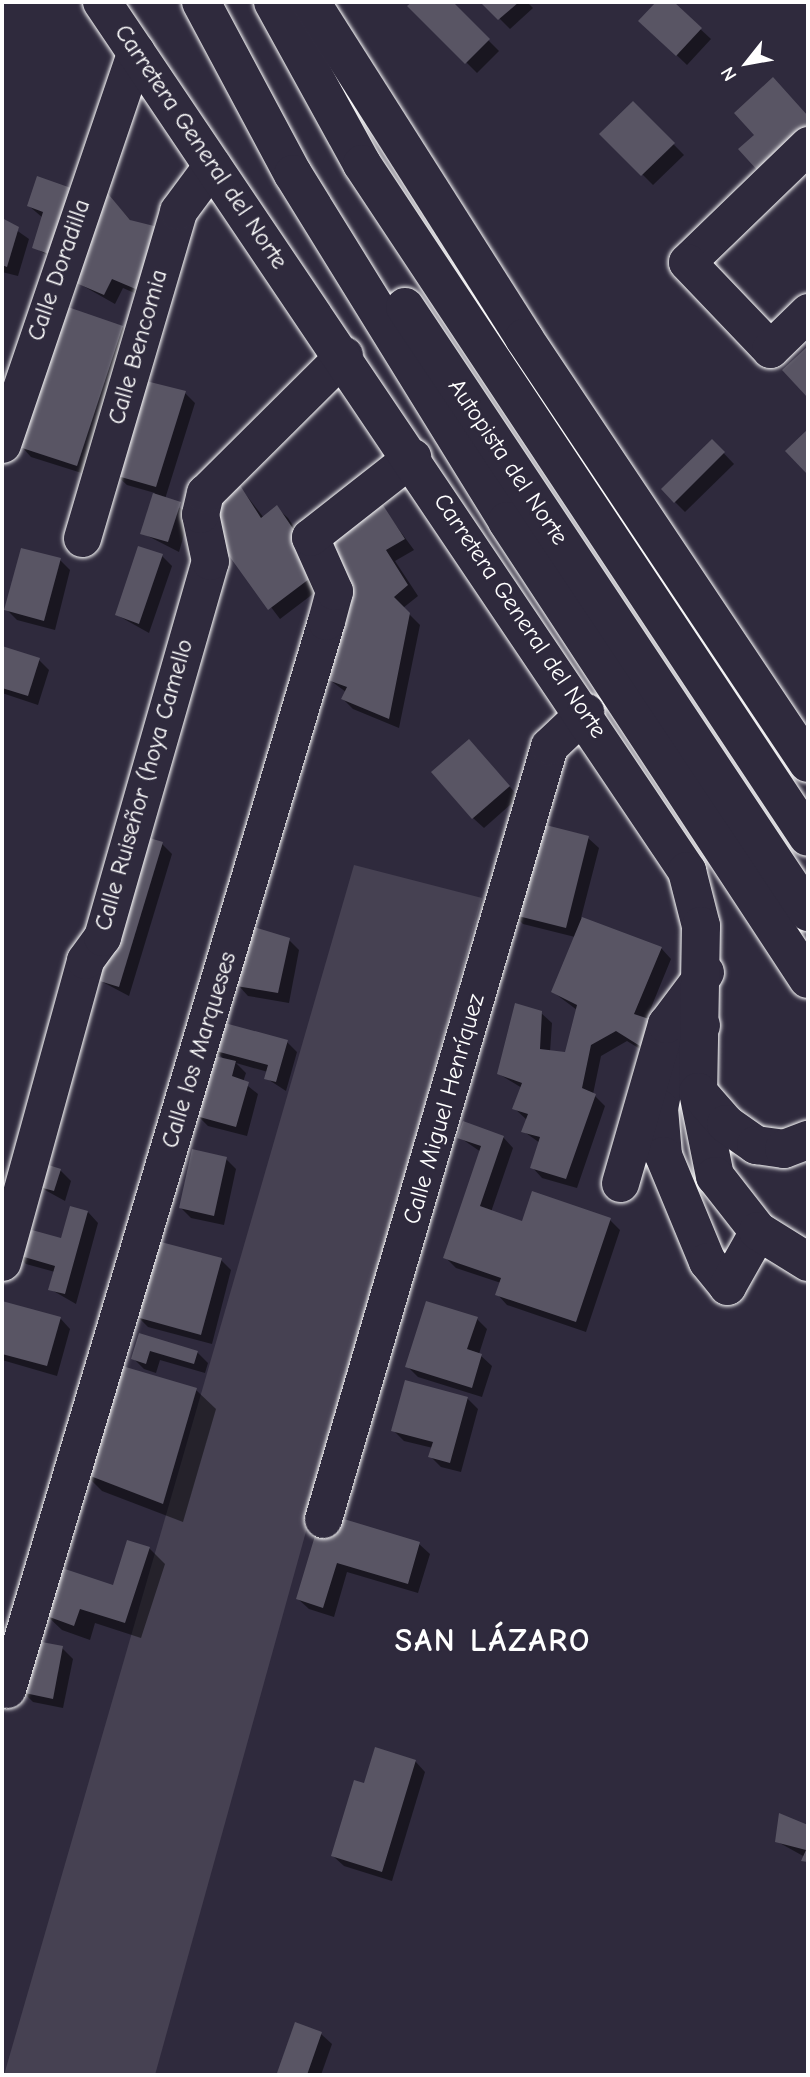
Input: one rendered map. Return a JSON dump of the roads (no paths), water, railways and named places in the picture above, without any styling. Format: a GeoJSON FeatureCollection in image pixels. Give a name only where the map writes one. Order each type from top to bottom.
{"type":"FeatureCollection","features":[{"type":"Feature","properties":{"kind":"main road","name":"Carretera General del Norte"},"geometry":{"type":"LineString","coordinates":[[102,2],[585,712],[687,871],[705,972],[698,1092],[715,1175],[758,1231],[808,1262]]}},
{"type":"Feature","properties":{"kind":"main road"},"geometry":{"type":"LineString","coordinates":[[201,2],[293,174],[507,521],[808,979]]}},
{"type":"Feature","properties":{"kind":"main road","name":"Autopista del Norte"},"geometry":{"type":"LineString","coordinates":[[224,2],[354,232],[808,912]]}},
{"type":"Feature","properties":{"kind":"main road","name":"Autopista del Norte"},"geometry":{"type":"LineString","coordinates":[[273,2],[362,164],[808,837]]}},
{"type":"Feature","properties":{"kind":"main road"},"geometry":{"type":"LineString","coordinates":[[312,2],[524,338],[808,763]]}},
{"type":"Feature","properties":{"kind":"main road"},"geometry":{"type":"LineString","coordinates":[[698,1092],[726,1124],[756,1145],[785,1149],[808,1140]]}},
{"type":"Feature","properties":{"kind":"main road"},"geometry":{"type":"LineString","coordinates":[[758,1231],[808,1232]]}},
{"type":"Feature","properties":{"kind":"street","name":"Calle Doradilla"},"geometry":{"type":"LineString","coordinates":[[2,444],[136,51]]}},
{"type":"Feature","properties":{"kind":"street"},"geometry":{"type":"LineString","coordinates":[[120,99],[161,88]]}},
{"type":"Feature","properties":{"kind":"street"},"geometry":{"type":"LineString","coordinates":[[808,145],[687,262],[770,349],[808,312]]}},
{"type":"Feature","properties":{"kind":"street","name":"Calle Bencomia"},"geometry":{"type":"LineString","coordinates":[[82,538],[178,211],[212,165]]}},
{"type":"Feature","properties":{"kind":"street","name":"Calle Ruiseñor (hoya Camello"},"geometry":{"type":"LineString","coordinates":[[2,1262],[85,960],[102,937],[210,561],[200,514],[205,493],[344,355]]}},
{"type":"Feature","properties":{"kind":"street","name":"Calle los Marqueses"},"geometry":{"type":"LineString","coordinates":[[6,1689],[334,591],[310,537],[412,457]]}},
{"type":"Feature","properties":{"kind":"street","name":"Calle Miguel Henríquez"},"geometry":{"type":"LineString","coordinates":[[323,1519],[549,746],[585,712]]}},
{"type":"Feature","properties":{"kind":"street"},"geometry":{"type":"LineString","coordinates":[[620,1183],[666,1024],[705,972]]}},
{"type":"Feature","properties":{"kind":"street"},"geometry":{"type":"LineString","coordinates":[[701,1025],[667,1067],[659,1108],[663,1155],[707,1261],[727,1286],[758,1231]]}},
{"type":"Feature","properties":{"kind":"district","name":"SAN LÁZARO"},"geometry":{"type":"Point","coordinates":[493,1641]}}]}
